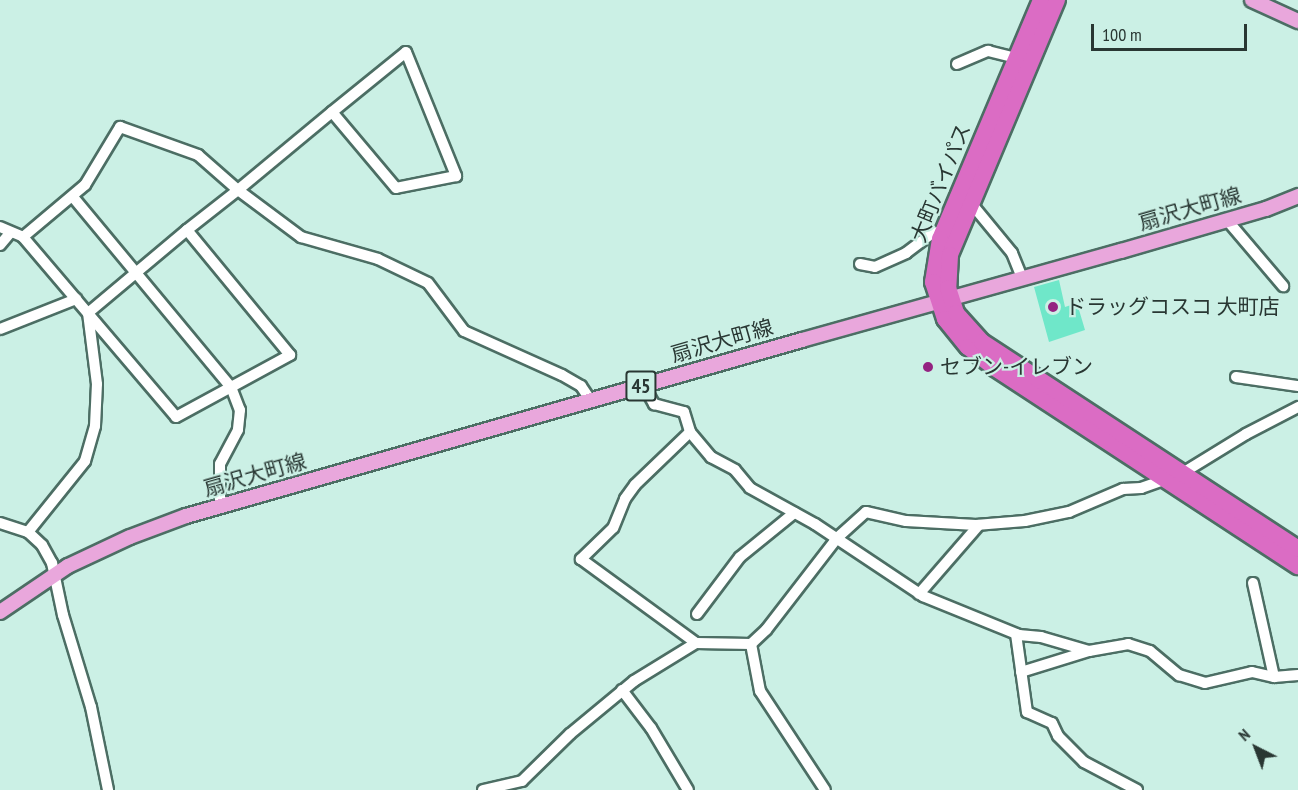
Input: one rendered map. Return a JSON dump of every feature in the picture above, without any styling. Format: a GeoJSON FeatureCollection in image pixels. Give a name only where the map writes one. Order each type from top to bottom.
{"type":"FeatureCollection","features":[{"type":"Feature","properties":{"kind":"highway","name":"大町バイパス"},"geometry":{"type":"LineString","coordinates":[[1041,0],[943,231],[933,274],[944,300],[950,327],[977,355],[1298,549]]}},
{"type":"Feature","properties":{"kind":"highway","name":"大町バイパス"},"geometry":{"type":"LineString","coordinates":[[944,300],[950,255],[970,202],[1057,0]]}},
{"type":"Feature","properties":{"kind":"highway","name":"大町バイパス"},"geometry":{"type":"LineString","coordinates":[[1174,476],[1298,566]]}},
{"type":"Feature","properties":{"kind":"main road"},"geometry":{"type":"LineString","coordinates":[[1252,0],[1298,21]]}},
{"type":"Feature","properties":{"kind":"main road","name":"扇沢大町線"},"geometry":{"type":"LineString","coordinates":[[0,612],[55,573],[153,528],[1227,220],[1298,196]]}},
{"type":"Feature","properties":{"kind":"street"},"geometry":{"type":"LineString","coordinates":[[957,64],[988,51],[1016,58]]}},
{"type":"Feature","properties":{"kind":"street"},"geometry":{"type":"LineString","coordinates":[[88,313],[187,230],[238,190],[332,112],[406,52],[456,176],[396,188],[332,112]]}},
{"type":"Feature","properties":{"kind":"street"},"geometry":{"type":"LineString","coordinates":[[23,237],[85,185],[120,127],[198,155],[238,190],[301,237],[378,259],[428,283],[464,331],[562,375],[581,386],[591,401]]}},
{"type":"Feature","properties":{"kind":"street"},"geometry":{"type":"LineString","coordinates":[[72,197],[231,387],[240,410],[238,430],[220,464],[220,507]]}},
{"type":"Feature","properties":{"kind":"street"},"geometry":{"type":"LineString","coordinates":[[970,202],[1012,254],[1022,278]]}},
{"type":"Feature","properties":{"kind":"street"},"geometry":{"type":"LineString","coordinates":[[1227,220],[1283,286]]}},
{"type":"Feature","properties":{"kind":"street"},"geometry":{"type":"LineString","coordinates":[[0,227],[23,237],[176,417],[290,355],[187,230]]}},
{"type":"Feature","properties":{"kind":"street"},"geometry":{"type":"LineString","coordinates":[[860,264],[875,267],[906,253],[933,233],[943,231]]}},
{"type":"Feature","properties":{"kind":"street"},"geometry":{"type":"LineString","coordinates":[[0,245],[10,233]]}},
{"type":"Feature","properties":{"kind":"street"},"geometry":{"type":"LineString","coordinates":[[0,329],[76,299]]}},
{"type":"Feature","properties":{"kind":"street"},"geometry":{"type":"LineString","coordinates":[[28,532],[85,460],[92,438],[98,402],[88,313]]}},
{"type":"Feature","properties":{"kind":"street"},"geometry":{"type":"LineString","coordinates":[[1236,377],[1298,386]]}},
{"type":"Feature","properties":{"kind":"street"},"geometry":{"type":"LineString","coordinates":[[644,386],[654,404],[684,412],[690,432],[711,457],[735,470],[750,488],[837,538],[919,594],[1016,634],[1041,637],[1089,651]]}},
{"type":"Feature","properties":{"kind":"street"},"geometry":{"type":"LineString","coordinates":[[483,790],[522,781],[570,734],[622,690],[696,643],[751,644],[766,630],[837,538],[866,512],[906,521],[979,525],[1025,521],[1069,512],[1123,489],[1141,488],[1174,476],[1298,407]]}},
{"type":"Feature","properties":{"kind":"street"},"geometry":{"type":"LineString","coordinates":[[690,432],[635,485],[625,499],[613,528],[581,559],[696,643]]}},
{"type":"Feature","properties":{"kind":"street"},"geometry":{"type":"LineString","coordinates":[[697,614],[740,556],[794,513]]}},
{"type":"Feature","properties":{"kind":"street"},"geometry":{"type":"LineString","coordinates":[[0,523],[28,532],[42,545],[55,573],[63,615],[91,707],[108,790]]}},
{"type":"Feature","properties":{"kind":"street"},"geometry":{"type":"LineString","coordinates":[[919,594],[979,525]]}},
{"type":"Feature","properties":{"kind":"street"},"geometry":{"type":"LineString","coordinates":[[1253,583],[1274,677]]}},
{"type":"Feature","properties":{"kind":"street"},"geometry":{"type":"LineString","coordinates":[[1016,634],[1027,712],[1052,723],[1058,736],[1084,762],[1137,790]]}},
{"type":"Feature","properties":{"kind":"street"},"geometry":{"type":"LineString","coordinates":[[751,644],[760,692],[825,790]]}},
{"type":"Feature","properties":{"kind":"street"},"geometry":{"type":"LineString","coordinates":[[1020,672],[1089,651],[1128,644],[1150,651],[1179,675],[1205,683],[1252,672],[1274,677],[1298,675]]}},
{"type":"Feature","properties":{"kind":"street"},"geometry":{"type":"LineString","coordinates":[[622,690],[651,728],[688,790]]}},
{"type":"Feature","properties":{"kind":"building"},"geometry":{"type":"Polygon","coordinates":[[[1059,280],[1065,307],[1077,303],[1085,330],[1049,342],[1034,287],[1059,280]]]}},
{"type":"Feature","properties":{"kind":"place","name":"ドラッグコスコ 大町店"},"geometry":{"type":"Point","coordinates":[1053,307]}},
{"type":"Feature","properties":{"kind":"place","name":"セブン-イレブン"},"geometry":{"type":"Point","coordinates":[928,367]}}]}
